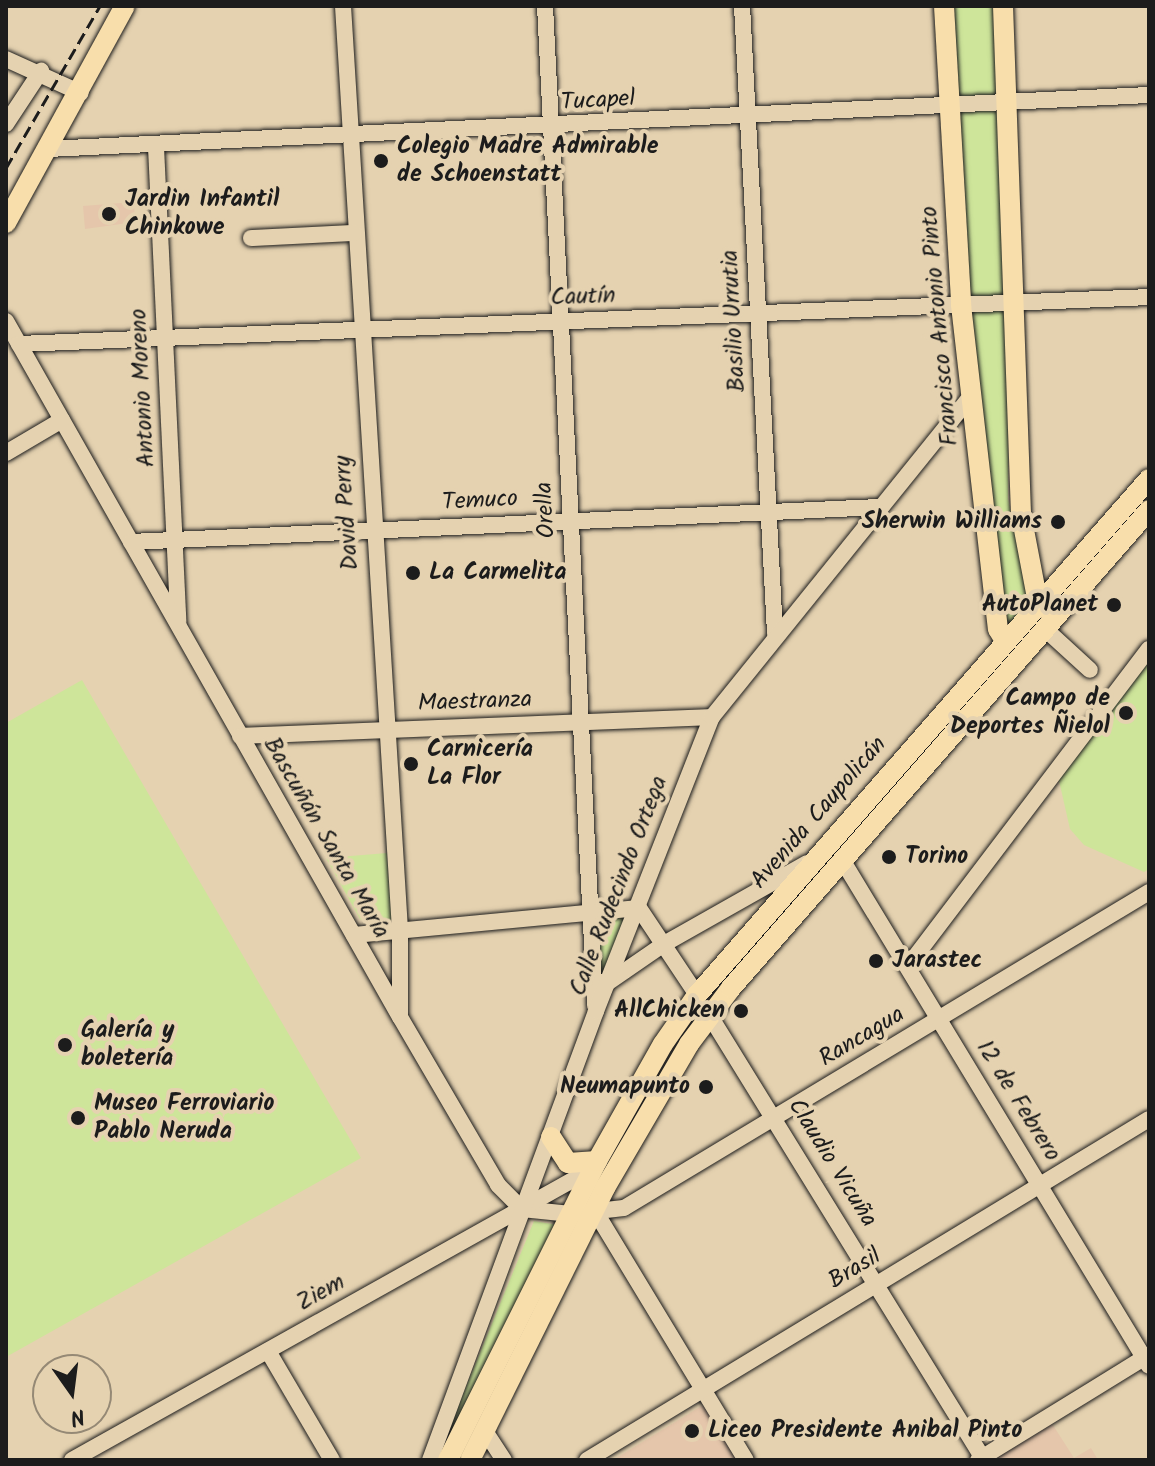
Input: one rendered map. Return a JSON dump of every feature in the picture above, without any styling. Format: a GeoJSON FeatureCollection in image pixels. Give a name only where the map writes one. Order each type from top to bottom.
{"type":"FeatureCollection","features":[{"type":"Feature","properties":{"kind":"main road"},"geometry":{"type":"LineString","coordinates":[[81,93],[125,6]]}},
{"type":"Feature","properties":{"kind":"main road"},"geometry":{"type":"LineString","coordinates":[[6,223],[81,93],[138,6]]}},
{"type":"Feature","properties":{"kind":"main road","name":"Francisco Antonio Pinto"},"geometry":{"type":"LineString","coordinates":[[944,6],[961,305],[998,629],[1004,639]]}},
{"type":"Feature","properties":{"kind":"main road"},"geometry":{"type":"LineString","coordinates":[[1003,6],[1016,302],[1021,514],[1039,601],[1040,633]]}},
{"type":"Feature","properties":{"kind":"main road","name":"Avenida Caupolicán"},"geometry":{"type":"LineString","coordinates":[[448,1460],[596,1164],[663,1044],[697,995],[1004,639],[1149,479]]}},
{"type":"Feature","properties":{"kind":"main road","name":"Avenida Caupolicán"},"geometry":{"type":"LineString","coordinates":[[470,1460],[595,1211],[689,1044],[1149,510]]}},
{"type":"Feature","properties":{"kind":"main road"},"geometry":{"type":"LineString","coordinates":[[895,766],[912,783]]}},
{"type":"Feature","properties":{"kind":"main road"},"geometry":{"type":"LineString","coordinates":[[844,863],[843,833],[856,809]]}},
{"type":"Feature","properties":{"kind":"main road"},"geometry":{"type":"LineString","coordinates":[[689,1044],[697,995]]}},
{"type":"Feature","properties":{"kind":"main road"},"geometry":{"type":"LineString","coordinates":[[551,1137],[568,1163],[596,1164]]}},
{"type":"Feature","properties":{"kind":"street","name":"David Perry"},"geometry":{"type":"LineString","coordinates":[[343,6],[359,331],[400,931],[400,1017]]}},
{"type":"Feature","properties":{"kind":"street","name":"Orella"},"geometry":{"type":"LineString","coordinates":[[545,6],[596,1011]]}},
{"type":"Feature","properties":{"kind":"street","name":"Basilio Urrutia"},"geometry":{"type":"LineString","coordinates":[[742,6],[775,633]]}},
{"type":"Feature","properties":{"kind":"street"},"geometry":{"type":"LineString","coordinates":[[6,59],[41,71],[81,93]]}},
{"type":"Feature","properties":{"kind":"street"},"geometry":{"type":"LineString","coordinates":[[6,124],[41,71]]}},
{"type":"Feature","properties":{"kind":"street","name":"Tucapel"},"geometry":{"type":"LineString","coordinates":[[48,149],[350,138],[1149,95]]}},
{"type":"Feature","properties":{"kind":"street","name":"Antonio Moreno"},"geometry":{"type":"LineString","coordinates":[[156,147],[179,626]]}},
{"type":"Feature","properties":{"kind":"street"},"geometry":{"type":"LineString","coordinates":[[251,238],[354,233]]}},
{"type":"Feature","properties":{"kind":"street","name":"Cautín"},"geometry":{"type":"LineString","coordinates":[[19,344],[1149,297]]}},
{"type":"Feature","properties":{"kind":"street","name":"Bascuñán Santa María"},"geometry":{"type":"LineString","coordinates":[[6,321],[400,1017],[498,1185],[522,1209]]}},
{"type":"Feature","properties":{"kind":"street","name":"Calle Rudecindo Ortega"},"geometry":{"type":"LineString","coordinates":[[430,1460],[606,984],[639,908],[712,717],[775,633],[971,396]]}},
{"type":"Feature","properties":{"kind":"street"},"geometry":{"type":"LineString","coordinates":[[6,453],[62,420]]}},
{"type":"Feature","properties":{"kind":"street","name":"Temuco"},"geometry":{"type":"LineString","coordinates":[[131,542],[879,507]]}},
{"type":"Feature","properties":{"kind":"street"},"geometry":{"type":"LineString","coordinates":[[1040,633],[1090,670]]}},
{"type":"Feature","properties":{"kind":"street"},"geometry":{"type":"LineString","coordinates":[[908,966],[1149,649]]}},
{"type":"Feature","properties":{"kind":"street","name":"Maestranza"},"geometry":{"type":"LineString","coordinates":[[240,736],[712,717]]}},
{"type":"Feature","properties":{"kind":"street"},"geometry":{"type":"LineString","coordinates":[[606,984],[664,944],[809,862]]}},
{"type":"Feature","properties":{"kind":"street","name":"12 de Febrero"},"geometry":{"type":"LineString","coordinates":[[844,863],[1147,1360]]}},
{"type":"Feature","properties":{"kind":"street","name":"Rancagua"},"geometry":{"type":"LineString","coordinates":[[595,1211],[624,1208],[1149,892]]}},
{"type":"Feature","properties":{"kind":"street"},"geometry":{"type":"LineString","coordinates":[[354,935],[639,908],[697,995]]}},
{"type":"Feature","properties":{"kind":"street","name":"Claudio Vicuña"},"geometry":{"type":"LineString","coordinates":[[710,1016],[878,1283],[982,1459]]}},
{"type":"Feature","properties":{"kind":"street","name":"Brasil"},"geometry":{"type":"LineString","coordinates":[[587,1460],[1149,1119]]}},
{"type":"Feature","properties":{"kind":"street","name":"Ziem"},"geometry":{"type":"LineString","coordinates":[[72,1460],[100,1453],[268,1351],[522,1209],[596,1164]]}},
{"type":"Feature","properties":{"kind":"street"},"geometry":{"type":"LineString","coordinates":[[522,1209],[571,1214],[595,1211],[746,1460]]}},
{"type":"Feature","properties":{"kind":"street"},"geometry":{"type":"LineString","coordinates":[[268,1351],[332,1460]]}},
{"type":"Feature","properties":{"kind":"street"},"geometry":{"type":"LineString","coordinates":[[982,1459],[1147,1360]]}},
{"type":"Feature","properties":{"kind":"street"},"geometry":{"type":"LineString","coordinates":[[485,1431],[504,1460]]}},
{"type":"Feature","properties":{"kind":"shaded area","name":"Jardin Infantil Chinkowe"},"geometry":{"type":"Polygon","coordinates":[[[134,202],[135,222],[85,229],[83,206],[134,202]]]}},
{"type":"Feature","properties":{"kind":"shaded area","name":"Liceo Presidente Anibal Pinto"},"geometry":{"type":"Polygon","coordinates":[[[708,1402],[742,1460],[613,1460],[708,1402]]]}},
{"type":"Feature","properties":{"kind":"shaded area"},"geometry":{"type":"Polygon","coordinates":[[[1051,1422],[1074,1458],[1091,1448],[1098,1460],[998,1460],[995,1454],[1051,1422]]]}},
{"type":"Feature","properties":{"kind":"green space"},"geometry":{"type":"Polygon","coordinates":[[[950,6],[996,6],[1010,321],[1008,499],[1031,602],[1010,628],[1004,624],[968,325],[950,6]]]}},
{"type":"Feature","properties":{"kind":"green space","name":"Campo de Deportes Ñielol"},"geometry":{"type":"Polygon","coordinates":[[[1149,653],[1149,869],[1144,872],[1084,845],[1070,829],[1057,772],[1149,653]]]}},
{"type":"Feature","properties":{"kind":"green space"},"geometry":{"type":"Polygon","coordinates":[[[82,680],[361,1158],[6,1357],[6,723],[82,680]]]}},
{"type":"Feature","properties":{"kind":"green space"},"geometry":{"type":"Polygon","coordinates":[[[387,853],[392,921],[366,922],[360,919],[326,858],[387,853]]]}},
{"type":"Feature","properties":{"kind":"green space"},"geometry":{"type":"Polygon","coordinates":[[[628,917],[602,982],[595,919],[628,917]]]}},
{"type":"Feature","properties":{"kind":"green space"},"geometry":{"type":"Polygon","coordinates":[[[534,1221],[558,1225],[530,1273],[445,1460],[436,1460],[534,1221]]]}},
{"type":"Feature","properties":{"kind":"railway"},"geometry":{"type":"LineString","coordinates":[[6,168],[100,6]]}},
{"type":"Feature","properties":{"kind":"place","name":"Colegio Madre Admirable de Schoenstatt"},"geometry":{"type":"Point","coordinates":[381,161]}},
{"type":"Feature","properties":{"kind":"place","name":"Jardin Infantil Chinkowe"},"geometry":{"type":"Point","coordinates":[109,214]}},
{"type":"Feature","properties":{"kind":"place","name":"Sherwin Williams"},"geometry":{"type":"Point","coordinates":[1058,522]}},
{"type":"Feature","properties":{"kind":"place","name":"La Carmelita"},"geometry":{"type":"Point","coordinates":[413,573]}},
{"type":"Feature","properties":{"kind":"place","name":"AutoPlanet"},"geometry":{"type":"Point","coordinates":[1114,605]}},
{"type":"Feature","properties":{"kind":"place","name":"Campo de Deportes Ñielol"},"geometry":{"type":"Point","coordinates":[1126,713]}},
{"type":"Feature","properties":{"kind":"place","name":"Carnicería La Flor"},"geometry":{"type":"Point","coordinates":[411,764]}},
{"type":"Feature","properties":{"kind":"place","name":"Torino"},"geometry":{"type":"Point","coordinates":[889,857]}},
{"type":"Feature","properties":{"kind":"place","name":"Jarastec"},"geometry":{"type":"Point","coordinates":[876,961]}},
{"type":"Feature","properties":{"kind":"place","name":"AllChicken"},"geometry":{"type":"Point","coordinates":[741,1011]}},
{"type":"Feature","properties":{"kind":"place","name":"Galería y boletería"},"geometry":{"type":"Point","coordinates":[65,1045]}},
{"type":"Feature","properties":{"kind":"place","name":"Neumapunto"},"geometry":{"type":"Point","coordinates":[706,1087]}},
{"type":"Feature","properties":{"kind":"place","name":"Museo Ferroviario Pablo Neruda"},"geometry":{"type":"Point","coordinates":[78,1118]}},
{"type":"Feature","properties":{"kind":"place","name":"Liceo Presidente Anibal Pinto"},"geometry":{"type":"Point","coordinates":[692,1431]}}]}
